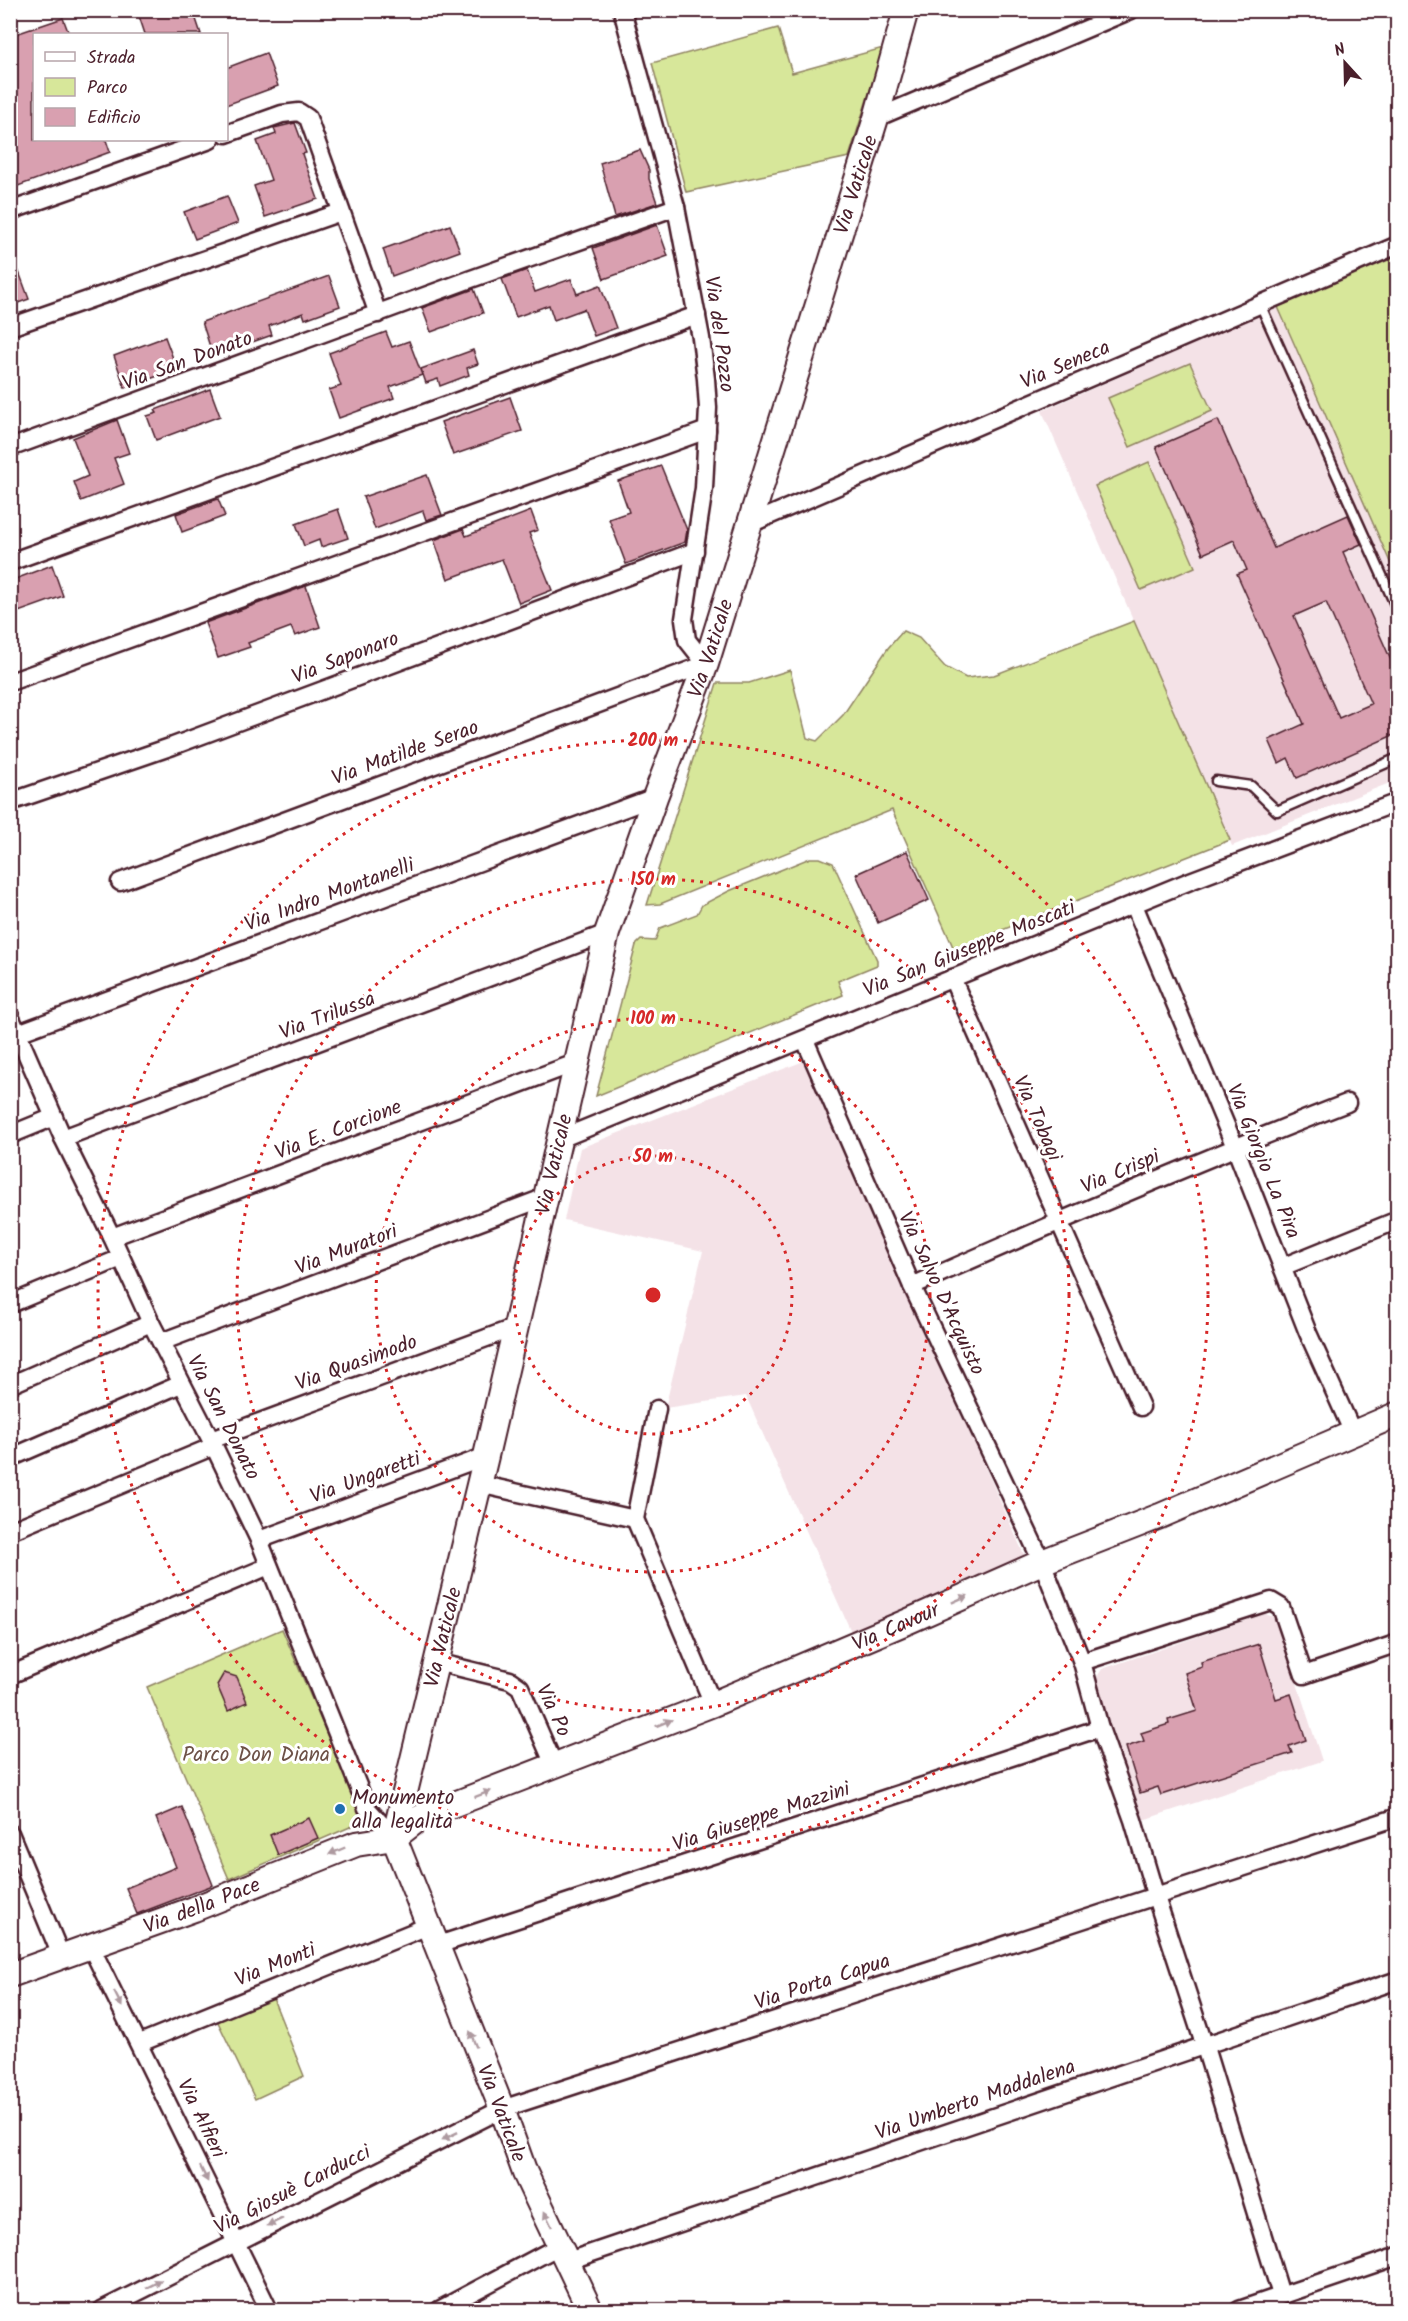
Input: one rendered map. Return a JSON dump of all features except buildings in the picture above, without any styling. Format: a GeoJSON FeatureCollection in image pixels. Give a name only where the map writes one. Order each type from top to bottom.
{"type":"FeatureCollection","features":[{"type":"Feature","properties":{"kind":"street","name":"Via del Pozzo"},"geometry":{"type":"LineString","coordinates":[[622,10],[676,207],[697,315],[706,379],[708,408],[704,489],[684,619],[687,640],[706,664]]}},
{"type":"Feature","properties":{"kind":"street","name":"Via Vaticale"},"geometry":{"type":"LineString","coordinates":[[591,2310],[525,2174],[502,2109],[394,1838],[486,1456],[607,933],[655,797],[706,664],[876,118],[906,10]]}},
{"type":"Feature","properties":{"kind":"street"},"geometry":{"type":"LineString","coordinates":[[876,118],[1131,10]]}},
{"type":"Feature","properties":{"kind":"street"},"geometry":{"type":"LineString","coordinates":[[228,133],[282,114],[299,112],[308,118],[378,314]]}},
{"type":"Feature","properties":{"kind":"street"},"geometry":{"type":"LineString","coordinates":[[10,211],[207,141]]}},
{"type":"Feature","properties":{"kind":"street","name":"Via San Donato"},"geometry":{"type":"LineString","coordinates":[[10,448],[676,207]]}},
{"type":"Feature","properties":{"kind":"street"},"geometry":{"type":"LineString","coordinates":[[10,327],[341,212]]}},
{"type":"Feature","properties":{"kind":"street","name":"Via Seneca"},"geometry":{"type":"LineString","coordinates":[[750,524],[1398,245]]}},
{"type":"Feature","properties":{"kind":"street"},"geometry":{"type":"LineString","coordinates":[[10,562],[697,315]]}},
{"type":"Feature","properties":{"kind":"street"},"geometry":{"type":"LineString","coordinates":[[10,682],[707,430]]}},
{"type":"Feature","properties":{"kind":"street","name":"Via Saponaro"},"geometry":{"type":"LineString","coordinates":[[10,802],[173,746],[695,550]]}},
{"type":"Feature","properties":{"kind":"street","name":"Via Matilde Serao"},"geometry":{"type":"LineString","coordinates":[[120,882],[706,664]]}},
{"type":"Feature","properties":{"kind":"street","name":"Via Indro Montanelli"},"geometry":{"type":"LineString","coordinates":[[18,1033],[655,797]]}},
{"type":"Feature","properties":{"kind":"street","name":"Via San Giuseppe Moscati"},"geometry":{"type":"LineString","coordinates":[[560,1139],[952,978],[1398,802]]}},
{"type":"Feature","properties":{"kind":"street","name":"Via Giorgio La Pira"},"geometry":{"type":"LineString","coordinates":[[1134,905],[1235,1147],[1308,1333],[1353,1433]]}},
{"type":"Feature","properties":{"kind":"street","name":"Via Trilussa"},"geometry":{"type":"LineString","coordinates":[[63,1138],[607,933]]}},
{"type":"Feature","properties":{"kind":"street","name":"Via Tobagi"},"geometry":{"type":"LineString","coordinates":[[952,978],[1141,1407]]}},
{"type":"Feature","properties":{"kind":"street","name":"Via San Donato"},"geometry":{"type":"LineString","coordinates":[[10,1016],[63,1138],[151,1323],[213,1443],[259,1540],[368,1808],[394,1838]]}},
{"type":"Feature","properties":{"kind":"street","name":"Via Salvo D'Acquisto"},"geometry":{"type":"LineString","coordinates":[[805,1040],[912,1286],[1042,1562],[1082,1662],[1100,1728],[1133,1820],[1281,2295]]}},
{"type":"Feature","properties":{"kind":"street","name":"Via E. Corcione"},"geometry":{"type":"LineString","coordinates":[[112,1238],[578,1062]]}},
{"type":"Feature","properties":{"kind":"street","name":"Via Crispi"},"geometry":{"type":"LineString","coordinates":[[912,1286],[1058,1221],[1347,1103]]}},
{"type":"Feature","properties":{"kind":"street"},"geometry":{"type":"LineString","coordinates":[[10,1135],[54,1117]]}},
{"type":"Feature","properties":{"kind":"street","name":"Via Muratori"},"geometry":{"type":"LineString","coordinates":[[161,1342],[546,1197]]}},
{"type":"Feature","properties":{"kind":"street"},"geometry":{"type":"LineString","coordinates":[[1282,1267],[1398,1220]]}},
{"type":"Feature","properties":{"kind":"street"},"geometry":{"type":"LineString","coordinates":[[10,1304],[121,1258]]}},
{"type":"Feature","properties":{"kind":"street"},"geometry":{"type":"LineString","coordinates":[[10,1385],[151,1323]]}},
{"type":"Feature","properties":{"kind":"street","name":"Via Quasimodo"},"geometry":{"type":"LineString","coordinates":[[10,1531],[213,1443],[516,1327]]}},
{"type":"Feature","properties":{"kind":"street"},"geometry":{"type":"LineString","coordinates":[[10,1458],[181,1384]]}},
{"type":"Feature","properties":{"kind":"street"},"geometry":{"type":"LineString","coordinates":[[657,1409],[635,1519],[713,1704]]}},
{"type":"Feature","properties":{"kind":"street","name":"Via Cavour"},"geometry":{"type":"LineString","coordinates":[[394,1838],[420,1817],[555,1767],[713,1704],[1042,1562],[1160,1516],[1398,1414]]}},
{"type":"Feature","properties":{"kind":"street","name":"Via Ungaretti"},"geometry":{"type":"LineString","coordinates":[[259,1540],[486,1456]]}},
{"type":"Feature","properties":{"kind":"street"},"geometry":{"type":"LineString","coordinates":[[479,1484],[635,1519]]}},
{"type":"Feature","properties":{"kind":"street"},"geometry":{"type":"LineString","coordinates":[[10,1675],[269,1566]]}},
{"type":"Feature","properties":{"kind":"street"},"geometry":{"type":"LineString","coordinates":[[1082,1662],[1271,1601],[1281,1607],[1304,1675],[1398,1643]]}},
{"type":"Feature","properties":{"kind":"street","name":"Via Po"},"geometry":{"type":"LineString","coordinates":[[436,1662],[510,1680],[520,1687],[555,1767]]}},
{"type":"Feature","properties":{"kind":"street","name":"Via Giuseppe Mazzini"},"geometry":{"type":"LineString","coordinates":[[432,1936],[1100,1728]]}},
{"type":"Feature","properties":{"kind":"street","name":"Via Porta Capua"},"geometry":{"type":"LineString","coordinates":[[502,2109],[1155,1894],[1398,1817]]}},
{"type":"Feature","properties":{"kind":"street"},"geometry":{"type":"LineString","coordinates":[[10,1833],[62,1958]]}},
{"type":"Feature","properties":{"kind":"street","name":"Via della Pace"},"geometry":{"type":"LineString","coordinates":[[10,1975],[194,1909],[356,1844],[394,1838]]}},
{"type":"Feature","properties":{"kind":"street","name":"Via Monti"},"geometry":{"type":"LineString","coordinates":[[140,2043],[432,1936]]}},
{"type":"Feature","properties":{"kind":"street","name":"Via Alfieri"},"geometry":{"type":"LineString","coordinates":[[91,1947],[269,2310]]}},
{"type":"Feature","properties":{"kind":"street","name":"Via Umberto Maddalena"},"geometry":{"type":"LineString","coordinates":[[440,2310],[564,2253],[1398,1980]]}},
{"type":"Feature","properties":{"kind":"street","name":"Via Giosuè Carducci"},"geometry":{"type":"LineString","coordinates":[[102,2310],[502,2109]]}},
{"type":"Feature","properties":{"kind":"street"},"geometry":{"type":"LineString","coordinates":[[1239,2310],[1398,2256]]}},
{"type":"Feature","properties":{"kind":"lane"},"geometry":{"type":"LineString","coordinates":[[1260,304],[1398,611]]}},
{"type":"Feature","properties":{"kind":"lane"},"geometry":{"type":"LineString","coordinates":[[1216,781],[1251,786],[1277,811],[1398,758]]}},
{"type":"Feature","properties":{"kind":"shaded area"},"geometry":{"type":"Polygon","coordinates":[[[1278,307],[1397,578],[1397,780],[1232,846],[1042,411],[1278,307]]]}},
{"type":"Feature","properties":{"kind":"shaded area"},"geometry":{"type":"Polygon","coordinates":[[[804,1061],[1026,1559],[853,1636],[746,1396],[665,1408],[703,1251],[564,1220],[580,1148],[804,1061]]]}},
{"type":"Feature","properties":{"kind":"shaded area"},"geometry":{"type":"Polygon","coordinates":[[[1265,1614],[1276,1618],[1322,1761],[1143,1820],[1095,1680],[1102,1669],[1265,1614]]]}},
{"type":"Feature","properties":{"kind":"green space"},"geometry":{"type":"Polygon","coordinates":[[[778,28],[792,73],[883,48],[849,157],[686,192],[652,63],[778,28]]]}},
{"type":"Feature","properties":{"kind":"green space"},"geometry":{"type":"Polygon","coordinates":[[[1397,254],[1397,578],[1278,307],[1397,254]]]}},
{"type":"Feature","properties":{"kind":"green space"},"geometry":{"type":"Polygon","coordinates":[[[1190,363],[1212,411],[1130,447],[1108,398],[1190,363]]]}},
{"type":"Feature","properties":{"kind":"green space"},"geometry":{"type":"Polygon","coordinates":[[[1149,462],[1195,567],[1141,590],[1095,486],[1149,462]]]}},
{"type":"Feature","properties":{"kind":"green space"},"geometry":{"type":"Polygon","coordinates":[[[1134,621],[1230,840],[954,949],[892,810],[660,904],[647,905],[717,683],[749,683],[790,670],[807,738],[817,741],[843,715],[888,648],[903,631],[919,638],[945,667],[966,678],[994,675],[1134,621]]]}},
{"type":"Feature","properties":{"kind":"green space"},"geometry":{"type":"Polygon","coordinates":[[[810,858],[820,858],[833,863],[877,960],[877,965],[838,981],[843,995],[596,1096],[636,945],[641,940],[655,941],[660,928],[697,914],[702,905],[729,891],[810,858]]]}},
{"type":"Feature","properties":{"kind":"green space","name":"Parco Don Diana"},"geometry":{"type":"Polygon","coordinates":[[[282,1629],[364,1821],[229,1879],[147,1687],[282,1629]]]}},
{"type":"Feature","properties":{"kind":"green space"},"geometry":{"type":"Polygon","coordinates":[[[272,1996],[304,2076],[255,2099],[216,2018],[272,1996]]]}},
{"type":"Feature","properties":{"kind":"place","name":"Monumento alla legalità"},"geometry":{"type":"Point","coordinates":[340,1809]}}]}
